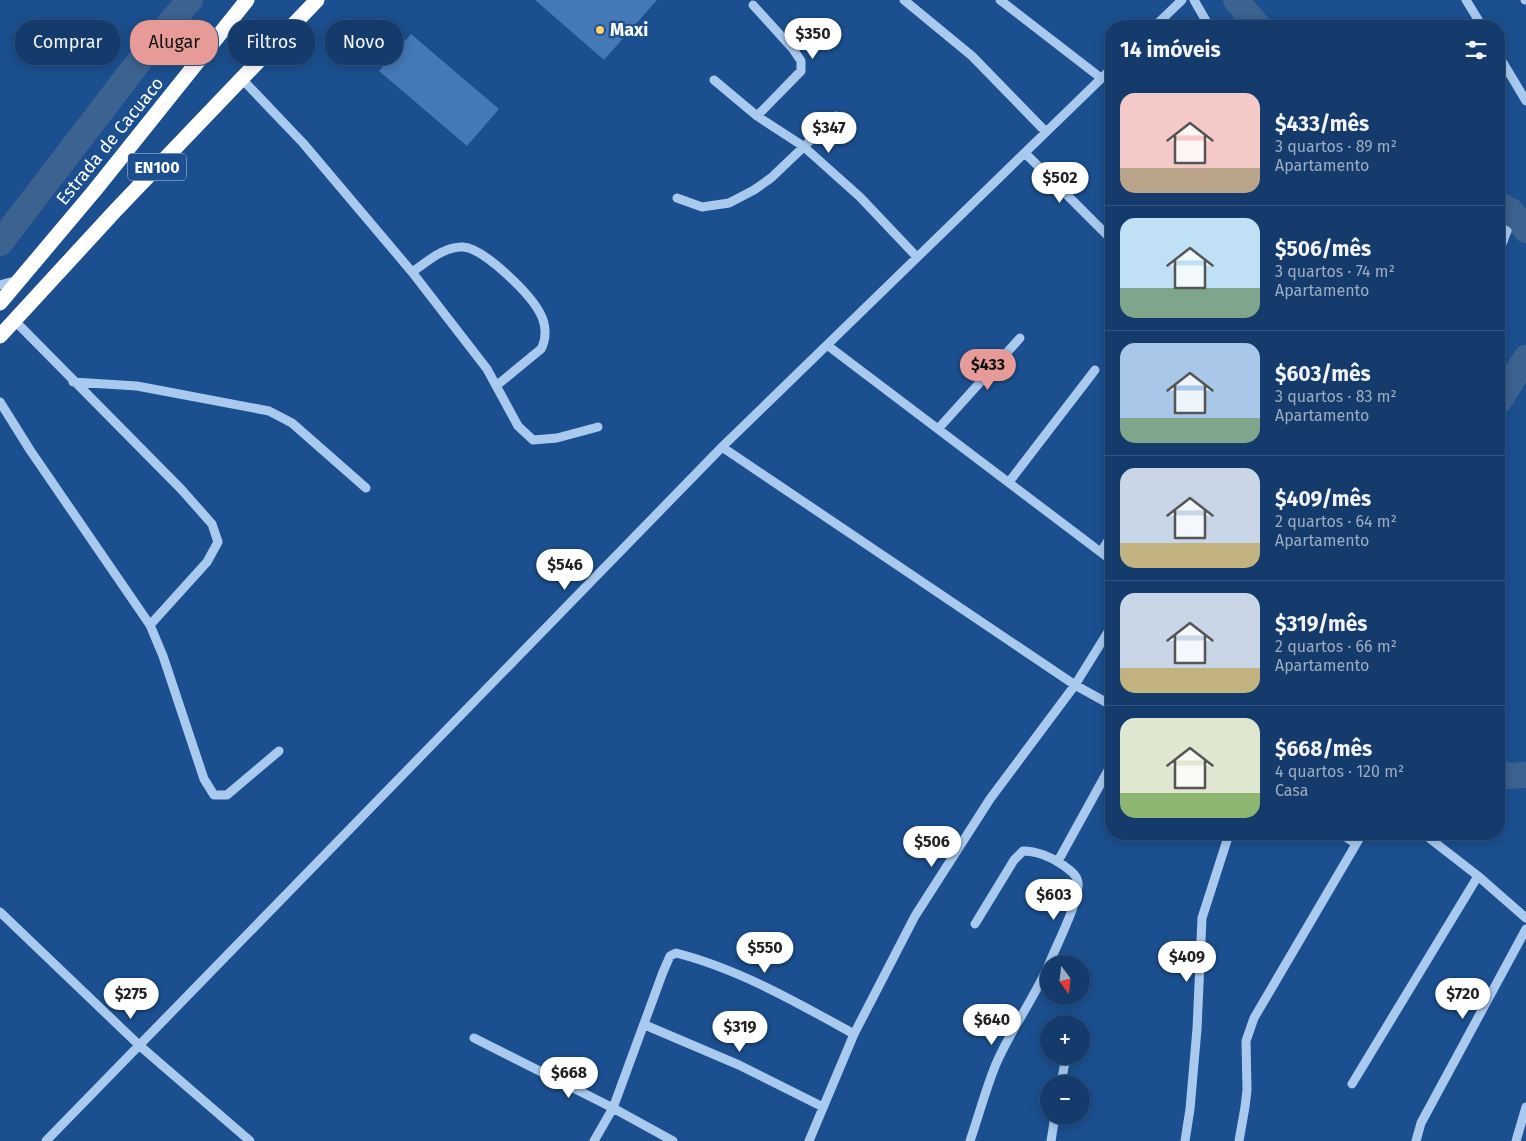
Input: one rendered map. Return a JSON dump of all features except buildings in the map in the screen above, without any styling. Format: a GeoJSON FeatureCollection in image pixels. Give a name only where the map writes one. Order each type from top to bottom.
{"type":"FeatureCollection","features":[{"type":"Feature","properties":{"kind":"highway","name":"Estrada de Cacuaco"},"geometry":{"type":"LineString","coordinates":[[0,303],[247,0]]}},
{"type":"Feature","properties":{"kind":"highway","name":"EN100"},"geometry":{"type":"LineString","coordinates":[[0,336],[241,78],[317,0]]}},
{"type":"Feature","properties":{"kind":"street"},"geometry":{"type":"LineString","coordinates":[[904,0],[972,56],[1046,132]]}},
{"type":"Feature","properties":{"kind":"street"},"geometry":{"type":"LineString","coordinates":[[1000,0],[1101,78]]}},
{"type":"Feature","properties":{"kind":"street"},"geometry":{"type":"LineString","coordinates":[[1161,20],[1182,0]]}},
{"type":"Feature","properties":{"kind":"street"},"geometry":{"type":"LineString","coordinates":[[1194,0],[1206,20]]}},
{"type":"Feature","properties":{"kind":"street"},"geometry":{"type":"LineString","coordinates":[[1466,0],[1478,20]]}},
{"type":"Feature","properties":{"kind":"street"},"geometry":{"type":"LineString","coordinates":[[753,4],[793,49],[801,61],[801,71],[757,116]]}},
{"type":"Feature","properties":{"kind":"street"},"geometry":{"type":"LineString","coordinates":[[1505,66],[1526,100]]}},
{"type":"Feature","properties":{"kind":"street"},"geometry":{"type":"LineString","coordinates":[[46,1141],[722,447],[1105,74]]}},
{"type":"Feature","properties":{"kind":"street"},"geometry":{"type":"LineString","coordinates":[[241,78],[303,143],[412,272],[487,369],[518,426],[533,440],[557,438],[598,427]]}},
{"type":"Feature","properties":{"kind":"street"},"geometry":{"type":"LineString","coordinates":[[714,80],[757,116],[803,146],[860,197],[917,257]]}},
{"type":"Feature","properties":{"kind":"street"},"geometry":{"type":"LineString","coordinates":[[677,198],[702,207],[729,203],[754,190],[771,178],[836,116]]}},
{"type":"Feature","properties":{"kind":"street"},"geometry":{"type":"LineString","coordinates":[[1024,153],[1105,233]]}},
{"type":"Feature","properties":{"kind":"street"},"geometry":{"type":"LineString","coordinates":[[412,272],[444,251],[463,247],[480,253],[516,283],[540,312],[545,333],[545,341],[541,349],[496,386]]}},
{"type":"Feature","properties":{"kind":"street"},"geometry":{"type":"LineString","coordinates":[[0,285],[21,279]]}},
{"type":"Feature","properties":{"kind":"street"},"geometry":{"type":"LineString","coordinates":[[14,320],[73,382],[181,489],[212,524],[218,542],[207,562],[150,625]]}},
{"type":"Feature","properties":{"kind":"street"},"geometry":{"type":"LineString","coordinates":[[938,429],[1020,338]]}},
{"type":"Feature","properties":{"kind":"street"},"geometry":{"type":"LineString","coordinates":[[827,345],[1105,556]]}},
{"type":"Feature","properties":{"kind":"street"},"geometry":{"type":"LineString","coordinates":[[1008,482],[1095,370]]}},
{"type":"Feature","properties":{"kind":"street"},"geometry":{"type":"LineString","coordinates":[[73,382],[137,386],[269,411],[292,423],[366,488]]}},
{"type":"Feature","properties":{"kind":"street"},"geometry":{"type":"LineString","coordinates":[[0,402],[58,491],[150,625],[163,656],[204,779],[214,795],[227,795],[279,751]]}},
{"type":"Feature","properties":{"kind":"street"},"geometry":{"type":"LineString","coordinates":[[722,447],[1075,685],[1105,702]]}},
{"type":"Feature","properties":{"kind":"street"},"geometry":{"type":"LineString","coordinates":[[1100,552],[1105,545]]}},
{"type":"Feature","properties":{"kind":"street"},"geometry":{"type":"LineString","coordinates":[[809,1141],[854,1034],[915,916],[990,799],[1075,685],[1105,637]]}},
{"type":"Feature","properties":{"kind":"street"},"geometry":{"type":"LineString","coordinates":[[1058,861],[1105,776]]}},
{"type":"Feature","properties":{"kind":"street"},"geometry":{"type":"LineString","coordinates":[[1185,1141],[1190,1109],[1197,1029],[1202,918],[1227,840]]}},
{"type":"Feature","properties":{"kind":"street"},"geometry":{"type":"LineString","coordinates":[[1351,840],[1356,843]]}},
{"type":"Feature","properties":{"kind":"street"},"geometry":{"type":"LineString","coordinates":[[1239,1141],[1247,1090],[1246,1041],[1254,1018],[1358,840]]}},
{"type":"Feature","properties":{"kind":"street"},"geometry":{"type":"LineString","coordinates":[[1432,840],[1478,876],[1526,918]]}},
{"type":"Feature","properties":{"kind":"street"},"geometry":{"type":"LineString","coordinates":[[975,924],[1014,860],[1023,851],[1033,851],[1058,861],[1074,874],[1078,883],[1075,900],[1053,955]]}},
{"type":"Feature","properties":{"kind":"street"},"geometry":{"type":"LineString","coordinates":[[1352,1084],[1478,876]]}},
{"type":"Feature","properties":{"kind":"street"},"geometry":{"type":"LineString","coordinates":[[0,912],[140,1046],[250,1141]]}},
{"type":"Feature","properties":{"kind":"street"},"geometry":{"type":"LineString","coordinates":[[1416,1141],[1421,1123],[1526,929]]}},
{"type":"Feature","properties":{"kind":"street"},"geometry":{"type":"LineString","coordinates":[[594,1141],[613,1108],[662,972],[670,956],[676,953],[720,968],[789,998],[854,1034]]}},
{"type":"Feature","properties":{"kind":"street"},"geometry":{"type":"LineString","coordinates":[[970,1141],[996,1064],[1015,1026],[1040,984]]}},
{"type":"Feature","properties":{"kind":"street"},"geometry":{"type":"LineString","coordinates":[[644,1025],[739,1065],[823,1108]]}},
{"type":"Feature","properties":{"kind":"street"},"geometry":{"type":"LineString","coordinates":[[474,1038],[613,1108],[673,1141]]}},
{"type":"Feature","properties":{"kind":"street"},"geometry":{"type":"LineString","coordinates":[[1516,1141],[1526,1107]]}},
{"type":"Feature","properties":{"kind":"street"},"geometry":{"type":"LineString","coordinates":[[1051,1141],[1054,1125]]}},
{"type":"Feature","properties":{"kind":"waterway"},"geometry":{"type":"LineString","coordinates":[[0,243],[160,34],[190,0]]}},
{"type":"Feature","properties":{"kind":"waterway"},"geometry":{"type":"LineString","coordinates":[[1236,0],[1253,20]]}},
{"type":"Feature","properties":{"kind":"waterway"},"geometry":{"type":"LineString","coordinates":[[1505,208],[1511,211],[1526,230]]}},
{"type":"Feature","properties":{"kind":"waterway"},"geometry":{"type":"LineString","coordinates":[[1505,391],[1526,358]]}},
{"type":"Feature","properties":{"kind":"waterway"},"geometry":{"type":"LineString","coordinates":[[1505,775],[1526,775]]}},
{"type":"Feature","properties":{"kind":"place","name":"Maxi"},"geometry":{"type":"Point","coordinates":[600,30]}}]}
